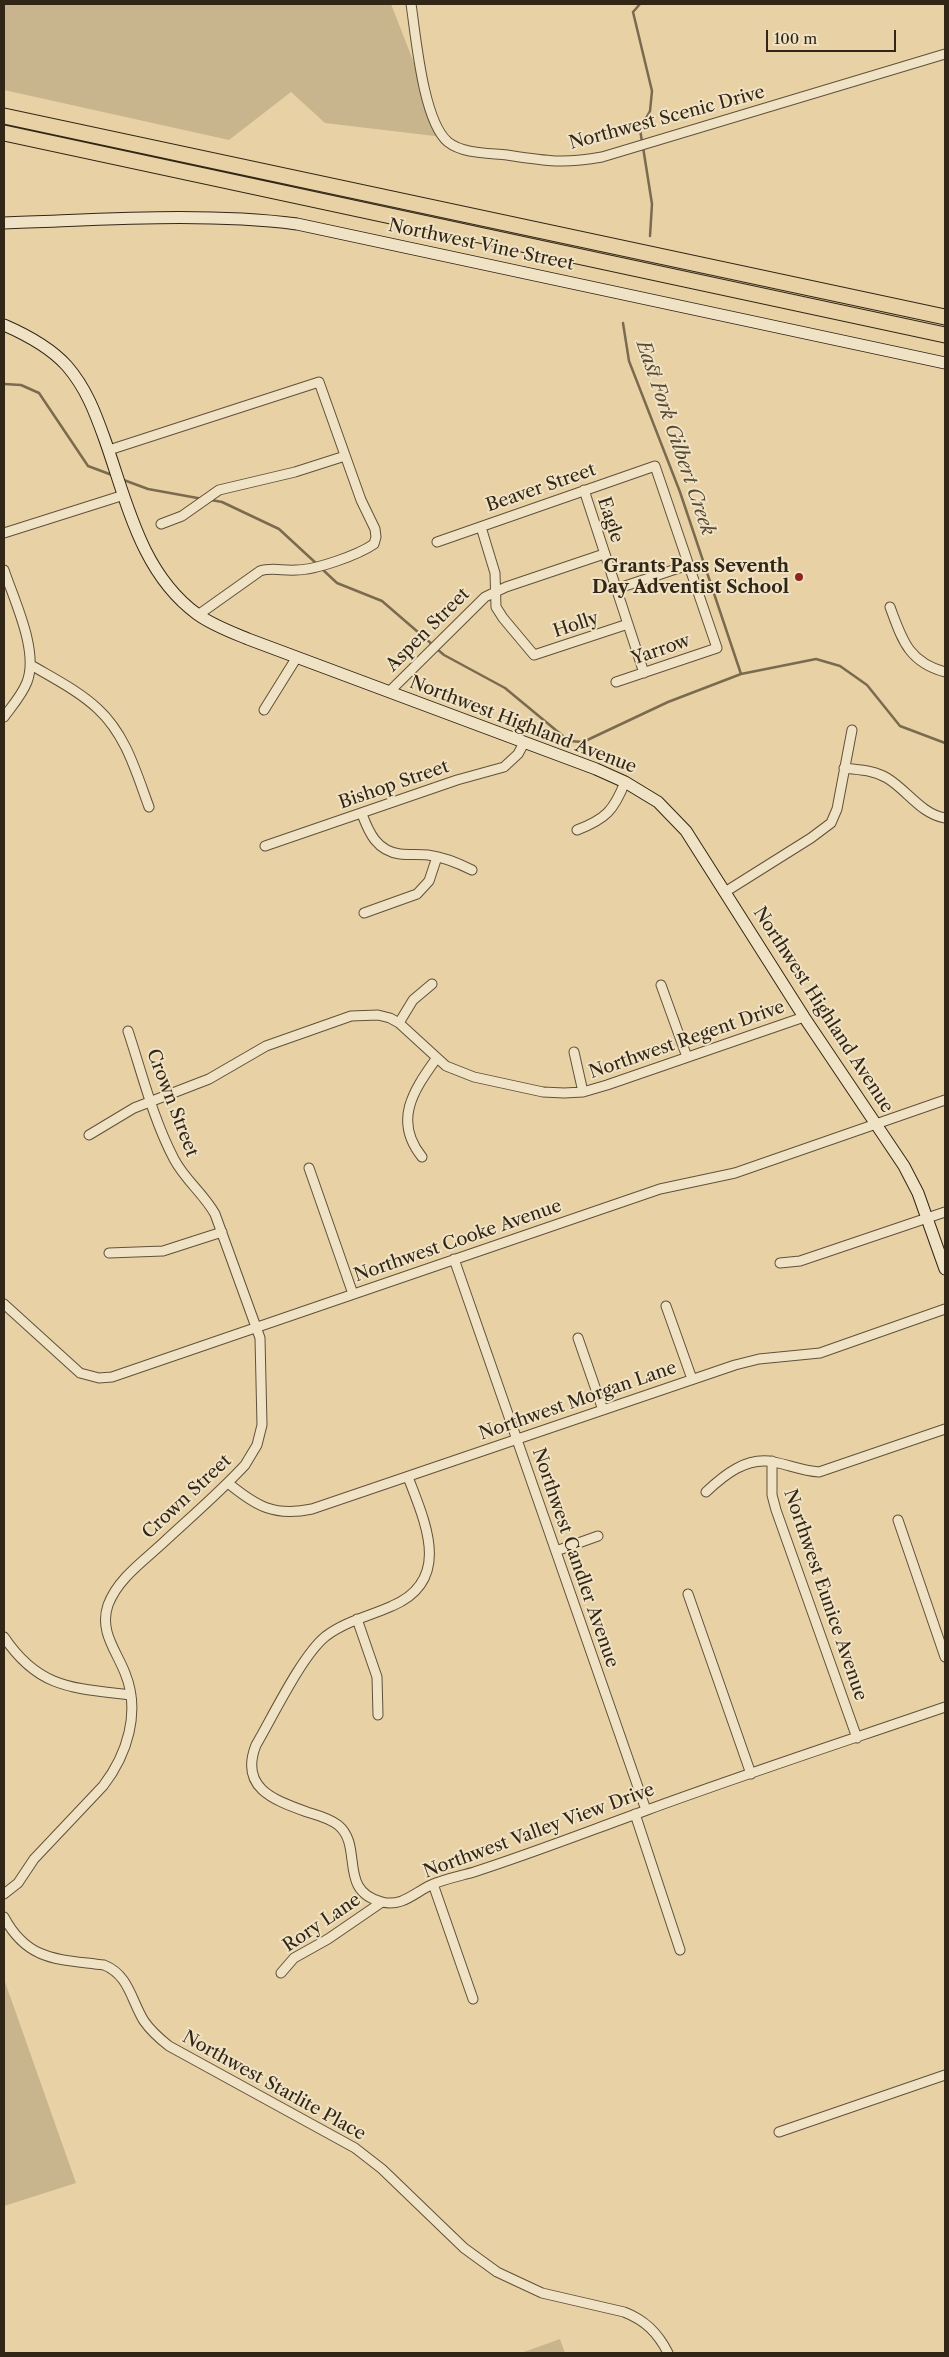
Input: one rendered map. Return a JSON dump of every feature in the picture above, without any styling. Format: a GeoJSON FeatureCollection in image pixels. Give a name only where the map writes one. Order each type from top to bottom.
{"type":"FeatureCollection","features":[{"type":"Feature","properties":{"kind":"highway"},"geometry":{"type":"LineString","coordinates":[[4,116],[945,317]]}},
{"type":"Feature","properties":{"kind":"highway"},"geometry":{"type":"LineString","coordinates":[[4,134],[945,334]]}},
{"type":"Feature","properties":{"kind":"main road","name":"Northwest Vine Street"},"geometry":{"type":"LineString","coordinates":[[4,223],[215,217],[297,224],[945,363]]}},
{"type":"Feature","properties":{"kind":"main road","name":"Northwest Highland Avenue"},"geometry":{"type":"LineString","coordinates":[[4,325],[42,345],[67,366],[88,394],[144,549],[157,574],[176,596],[198,615],[228,631],[390,691],[625,782],[658,802],[673,815],[686,831],[726,892],[804,1017],[913,1182],[945,1269]]}},
{"type":"Feature","properties":{"kind":"street","name":"Northwest Scenic Drive"},"geometry":{"type":"LineString","coordinates":[[411,4],[428,105],[438,131],[459,147],[550,162],[567,162],[602,156],[945,54]]}},
{"type":"Feature","properties":{"kind":"street"},"geometry":{"type":"LineString","coordinates":[[108,450],[320,382],[360,500],[375,529],[376,537],[374,544],[357,552],[306,569],[267,569],[198,615]]}},
{"type":"Feature","properties":{"kind":"street"},"geometry":{"type":"LineString","coordinates":[[161,524],[182,516],[219,490],[303,470],[345,456]]}},
{"type":"Feature","properties":{"kind":"street","name":"Beaver Street"},"geometry":{"type":"LineString","coordinates":[[437,542],[655,466],[688,565]]}},
{"type":"Feature","properties":{"kind":"street","name":"Eagle"},"geometry":{"type":"LineString","coordinates":[[584,490],[644,673]]}},
{"type":"Feature","properties":{"kind":"street"},"geometry":{"type":"LineString","coordinates":[[4,533],[124,494]]}},
{"type":"Feature","properties":{"kind":"street"},"geometry":{"type":"LineString","coordinates":[[481,526],[495,574],[495,592]]}},
{"type":"Feature","properties":{"kind":"street","name":"Aspen Street"},"geometry":{"type":"LineString","coordinates":[[390,691],[484,597],[604,554]]}},
{"type":"Feature","properties":{"kind":"street"},"geometry":{"type":"LineString","coordinates":[[616,589],[688,565]]}},
{"type":"Feature","properties":{"kind":"street","name":"Yarrow"},"geometry":{"type":"LineString","coordinates":[[616,682],[717,648],[688,565]]}},
{"type":"Feature","properties":{"kind":"street"},"geometry":{"type":"LineString","coordinates":[[4,570],[23,627],[31,665],[25,687],[4,717]]}},
{"type":"Feature","properties":{"kind":"street","name":"Holly"},"geometry":{"type":"LineString","coordinates":[[495,592],[498,611],[534,656],[628,624]]}},
{"type":"Feature","properties":{"kind":"street"},"geometry":{"type":"LineString","coordinates":[[890,606],[901,636],[915,658],[934,669],[945,672]]}},
{"type":"Feature","properties":{"kind":"street"},"geometry":{"type":"LineString","coordinates":[[264,710],[298,657]]}},
{"type":"Feature","properties":{"kind":"street"},"geometry":{"type":"LineString","coordinates":[[31,665],[87,699],[109,720],[129,754],[150,806]]}},
{"type":"Feature","properties":{"kind":"street"},"geometry":{"type":"LineString","coordinates":[[726,892],[811,838],[831,823],[836,815],[852,730]]}},
{"type":"Feature","properties":{"kind":"street","name":"Bishop Street"},"geometry":{"type":"LineString","coordinates":[[265,846],[479,773],[504,768],[518,754],[524,743]]}},
{"type":"Feature","properties":{"kind":"street"},"geometry":{"type":"LineString","coordinates":[[844,768],[880,775],[898,786],[927,812],[945,818]]}},
{"type":"Feature","properties":{"kind":"street"},"geometry":{"type":"LineString","coordinates":[[577,830],[594,824],[613,808],[625,782]]}},
{"type":"Feature","properties":{"kind":"street"},"geometry":{"type":"LineString","coordinates":[[362,814],[372,837],[384,848],[401,854],[437,856],[472,870]]}},
{"type":"Feature","properties":{"kind":"street"},"geometry":{"type":"LineString","coordinates":[[364,913],[417,894],[429,881],[437,856]]}},
{"type":"Feature","properties":{"kind":"street"},"geometry":{"type":"LineString","coordinates":[[399,1023],[413,1000],[432,984]]}},
{"type":"Feature","properties":{"kind":"street"},"geometry":{"type":"LineString","coordinates":[[661,985],[687,1057]]}},
{"type":"Feature","properties":{"kind":"street","name":"Northwest Regent Drive"},"geometry":{"type":"LineString","coordinates":[[89,1135],[123,1114],[209,1079],[266,1046],[332,1022],[366,1015],[390,1018],[399,1023],[436,1059],[460,1073],[543,1092],[583,1092],[804,1017]]}},
{"type":"Feature","properties":{"kind":"street","name":"Crown Street"},"geometry":{"type":"LineString","coordinates":[[4,1894],[18,1883],[34,1859],[112,1775],[125,1749],[129,1733],[131,1695],[126,1674],[109,1640],[106,1629],[107,1608],[110,1599],[130,1573],[245,1465],[260,1437],[263,1413],[262,1353],[257,1328],[209,1202],[180,1170],[173,1157],[151,1101],[128,1031]]}},
{"type":"Feature","properties":{"kind":"street"},"geometry":{"type":"LineString","coordinates":[[574,1052],[583,1092]]}},
{"type":"Feature","properties":{"kind":"street"},"geometry":{"type":"LineString","coordinates":[[422,1158],[409,1132],[408,1109],[416,1088],[436,1059]]}},
{"type":"Feature","properties":{"kind":"street","name":"Northwest Cooke Avenue"},"geometry":{"type":"LineString","coordinates":[[4,1304],[80,1373],[99,1378],[112,1377],[660,1189],[735,1173],[945,1100]]}},
{"type":"Feature","properties":{"kind":"street"},"geometry":{"type":"LineString","coordinates":[[309,1168],[353,1294]]}},
{"type":"Feature","properties":{"kind":"street"},"geometry":{"type":"LineString","coordinates":[[780,1263],[800,1261],[945,1212]]}},
{"type":"Feature","properties":{"kind":"street"},"geometry":{"type":"LineString","coordinates":[[109,1253],[163,1251],[222,1232]]}},
{"type":"Feature","properties":{"kind":"street","name":"Northwest Candler Avenue"},"geometry":{"type":"LineString","coordinates":[[454,1259],[646,1810]]}},
{"type":"Feature","properties":{"kind":"street"},"geometry":{"type":"LineString","coordinates":[[666,1306],[692,1379]]}},
{"type":"Feature","properties":{"kind":"street","name":"Northwest Morgan Lane"},"geometry":{"type":"LineString","coordinates":[[228,1483],[260,1506],[287,1512],[312,1509],[692,1379],[746,1362],[820,1353],[945,1309]]}},
{"type":"Feature","properties":{"kind":"street"},"geometry":{"type":"LineString","coordinates":[[578,1338],[603,1410]]}},
{"type":"Feature","properties":{"kind":"street"},"geometry":{"type":"LineString","coordinates":[[706,1492],[722,1477],[736,1468],[761,1461],[772,1461],[805,1471],[819,1472],[945,1429]]}},
{"type":"Feature","properties":{"kind":"street","name":"Northwest Eunice Avenue"},"geometry":{"type":"LineString","coordinates":[[772,1461],[772,1495],[776,1510],[857,1738]]}},
{"type":"Feature","properties":{"kind":"street"},"geometry":{"type":"LineString","coordinates":[[382,1902],[366,1895],[355,1882],[350,1845],[338,1825],[322,1816],[276,1801],[266,1794],[254,1778],[251,1768],[252,1756],[256,1745],[314,1647],[339,1627],[394,1606],[407,1599],[416,1591],[428,1568],[430,1540],[408,1477]]}},
{"type":"Feature","properties":{"kind":"street"},"geometry":{"type":"LineString","coordinates":[[898,1520],[945,1657]]}},
{"type":"Feature","properties":{"kind":"street"},"geometry":{"type":"LineString","coordinates":[[556,1551],[598,1536]]}},
{"type":"Feature","properties":{"kind":"street"},"geometry":{"type":"LineString","coordinates":[[688,1594],[751,1774]]}},
{"type":"Feature","properties":{"kind":"street"},"geometry":{"type":"LineString","coordinates":[[357,1619],[377,1677],[378,1715]]}},
{"type":"Feature","properties":{"kind":"street"},"geometry":{"type":"LineString","coordinates":[[4,1637],[23,1662],[53,1682],[82,1690],[131,1695]]}},
{"type":"Feature","properties":{"kind":"street","name":"Northwest Valley View Drive"},"geometry":{"type":"LineString","coordinates":[[382,1902],[404,1901],[433,1884],[544,1849],[646,1810],[945,1707]]}},
{"type":"Feature","properties":{"kind":"street"},"geometry":{"type":"LineString","coordinates":[[635,1814],[680,1950]]}},
{"type":"Feature","properties":{"kind":"street"},"geometry":{"type":"LineString","coordinates":[[433,1884],[473,1999]]}},
{"type":"Feature","properties":{"kind":"street","name":"Rory Lane"},"geometry":{"type":"LineString","coordinates":[[281,1973],[294,1958],[328,1939],[382,1902]]}},
{"type":"Feature","properties":{"kind":"street","name":"Northwest Starlite Place"},"geometry":{"type":"LineString","coordinates":[[4,1917],[19,1940],[41,1955],[50,1958],[104,1965],[112,1968],[124,1979],[137,2008],[150,2029],[169,2046],[355,2148],[382,2169],[480,2262],[514,2281],[542,2293],[635,2316],[658,2336],[668,2353]]}},
{"type":"Feature","properties":{"kind":"street"},"geometry":{"type":"LineString","coordinates":[[779,2132],[945,2075]]}},
{"type":"Feature","properties":{"kind":"shaded area"},"geometry":{"type":"Polygon","coordinates":[[[4,4],[391,4],[443,137],[325,123],[291,92],[229,140],[4,90],[4,4]]]}},
{"type":"Feature","properties":{"kind":"shaded area"},"geometry":{"type":"Polygon","coordinates":[[[4,1979],[76,2183],[4,2206],[4,1979]]]}},
{"type":"Feature","properties":{"kind":"shaded area"},"geometry":{"type":"Polygon","coordinates":[[[560,2339],[565,2353],[521,2353],[560,2339]]]}},
{"type":"Feature","properties":{"kind":"waterway","name":"East Fork Gilbert Creek"},"geometry":{"type":"LineString","coordinates":[[640,4],[633,12],[652,91],[650,111],[640,129],[642,142]]}},
{"type":"Feature","properties":{"kind":"waterway","name":"East Fork Gilbert Creek"},"geometry":{"type":"LineString","coordinates":[[643,147],[652,204],[650,236]]}},
{"type":"Feature","properties":{"kind":"waterway","name":"East Fork Gilbert Creek"},"geometry":{"type":"LineString","coordinates":[[623,323],[629,361],[680,492],[741,674]]}},
{"type":"Feature","properties":{"kind":"waterway"},"geometry":{"type":"LineString","coordinates":[[4,384],[21,385],[39,393],[88,466],[112,475]]}},
{"type":"Feature","properties":{"kind":"waterway"},"geometry":{"type":"LineString","coordinates":[[121,479],[148,489],[203,499]]}},
{"type":"Feature","properties":{"kind":"waterway"},"geometry":{"type":"LineString","coordinates":[[211,500],[222,502],[279,529],[318,565]]}},
{"type":"Feature","properties":{"kind":"waterway"},"geometry":{"type":"LineString","coordinates":[[322,569],[337,583],[382,601],[433,645]]}},
{"type":"Feature","properties":{"kind":"waterway"},"geometry":{"type":"LineString","coordinates":[[437,649],[444,655],[505,688],[569,741],[583,742],[668,702],[741,674],[816,659],[840,666],[867,685],[900,726],[945,743]]}},
{"type":"Feature","properties":{"kind":"place","name":"Grants Pass Seventh Day Adventist School"},"geometry":{"type":"Point","coordinates":[799,577]}}]}
